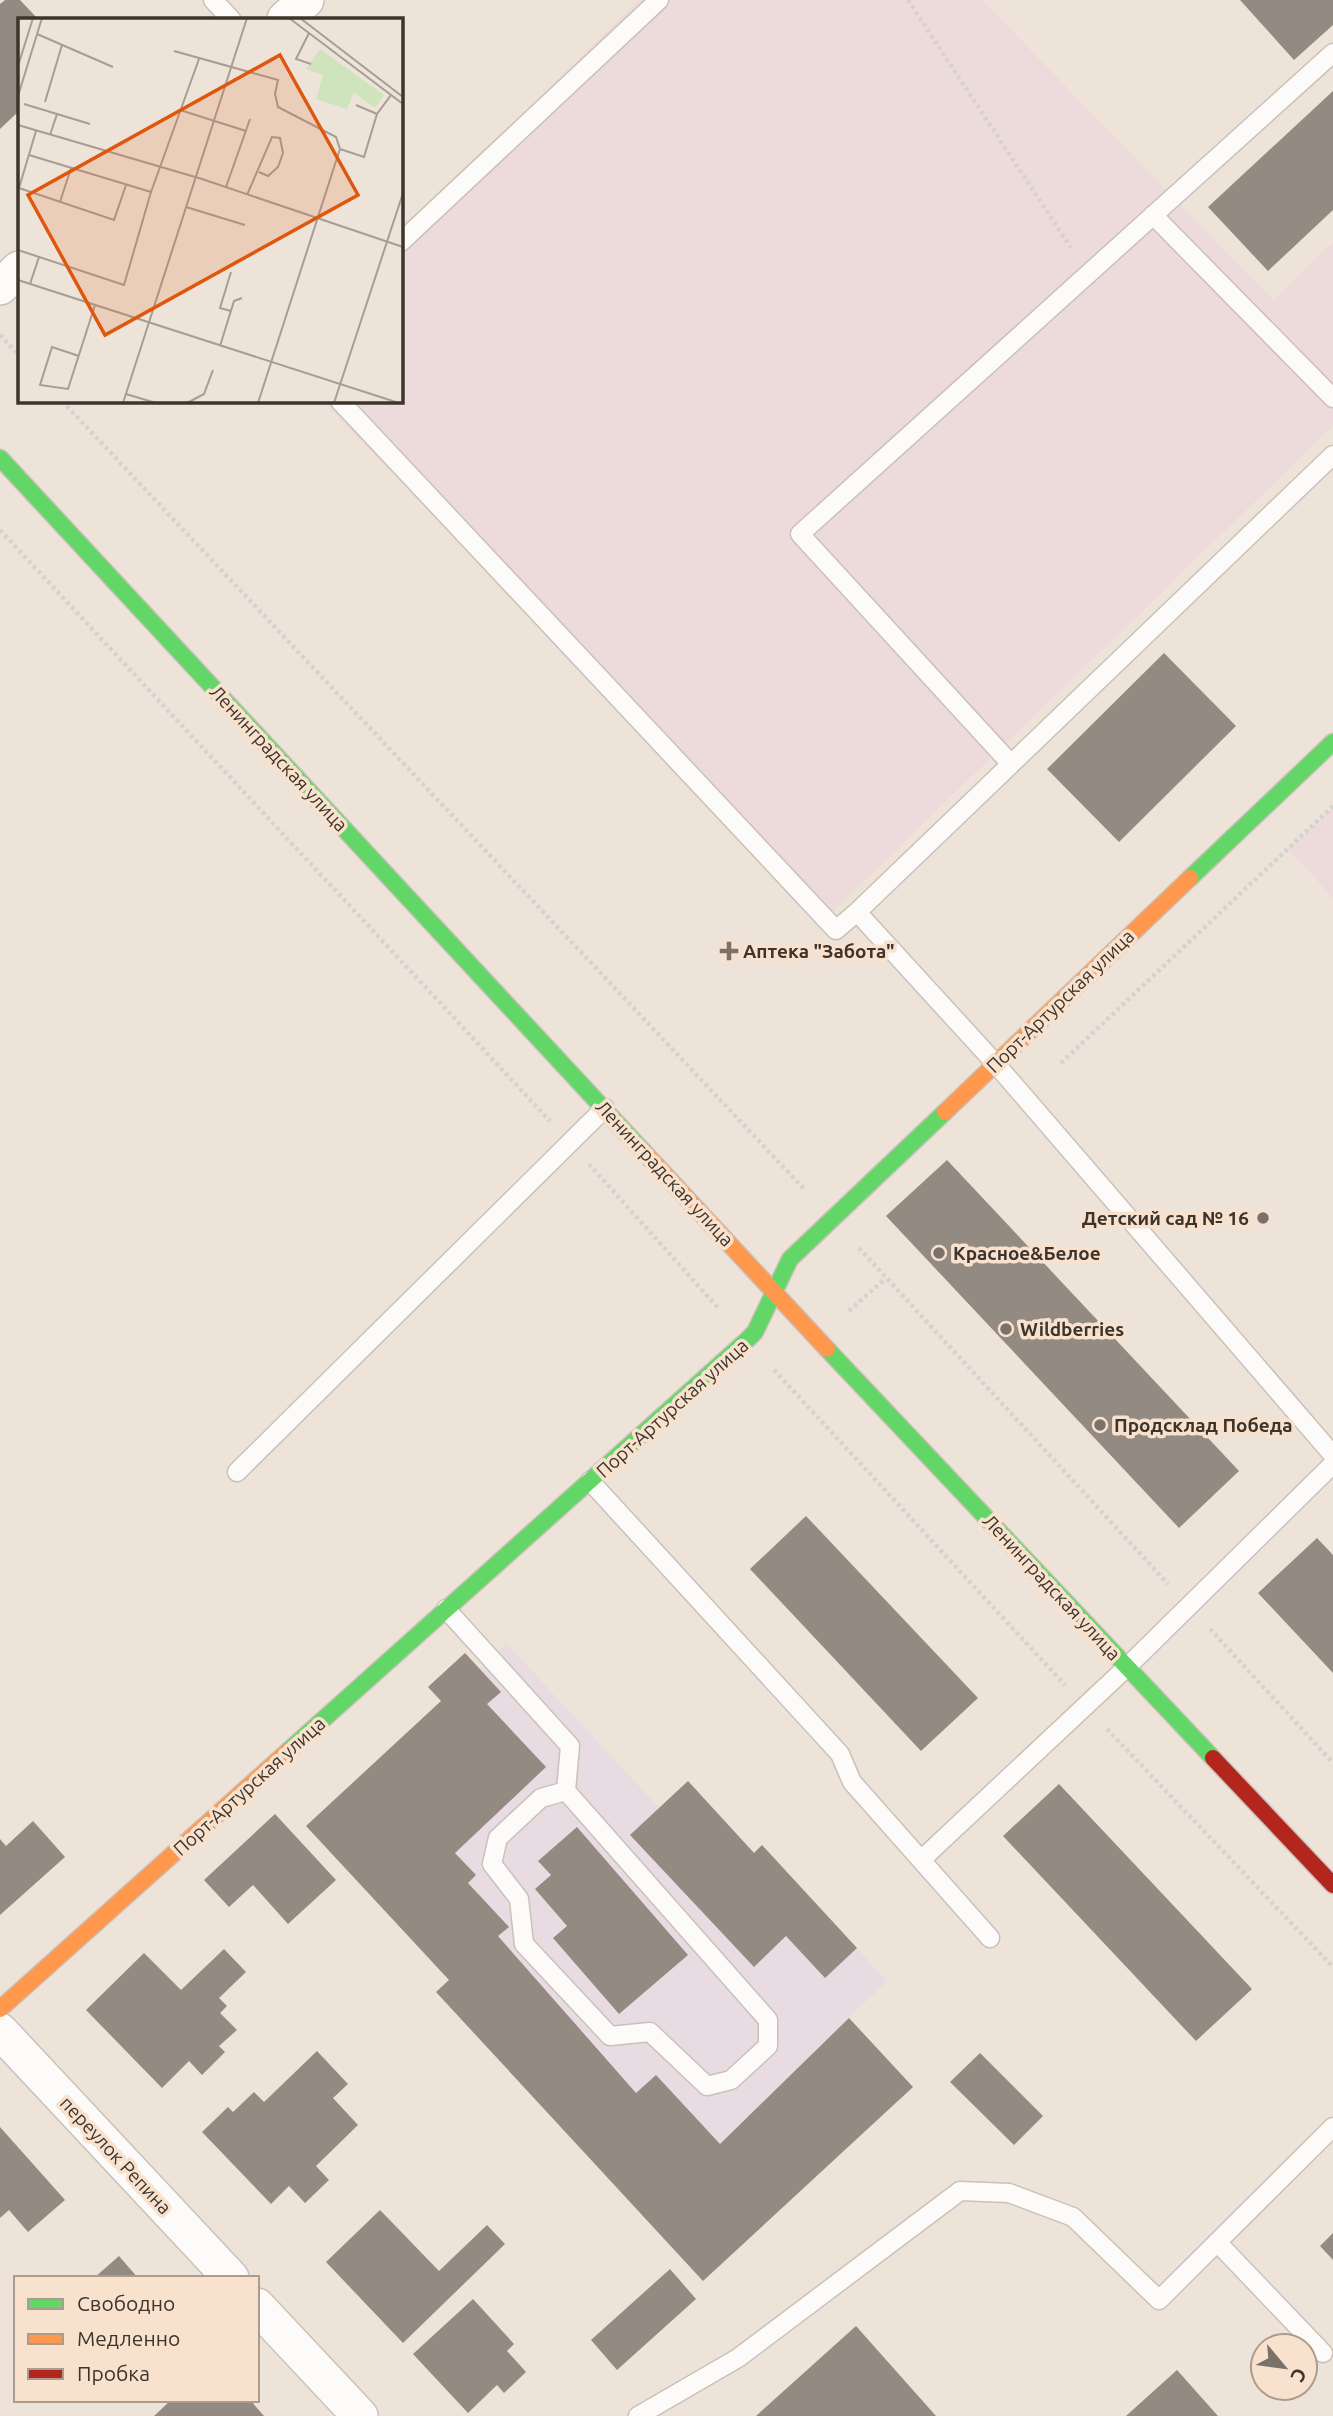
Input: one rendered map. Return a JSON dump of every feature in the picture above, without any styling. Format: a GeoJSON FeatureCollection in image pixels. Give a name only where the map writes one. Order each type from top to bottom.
{"type":"FeatureCollection","features":[{"type":"Feature","properties":{"kind":"main road","name":"Ленинградская улица"},"geometry":{"type":"LineString","coordinates":[[0,458],[775,1293],[1333,1885]]}},
{"type":"Feature","properties":{"kind":"main road","name":"Порт-Артурская улица"},"geometry":{"type":"LineString","coordinates":[[0,2009],[747,1340],[755,1332],[790,1259],[1333,742]]}},
{"type":"Feature","properties":{"kind":"street"},"geometry":{"type":"LineString","coordinates":[[286,18],[306,0]]}},
{"type":"Feature","properties":{"kind":"street"},"geometry":{"type":"LineString","coordinates":[[0,287],[18,270]]}},
{"type":"Feature","properties":{"kind":"street","name":"переулок Репина"},"geometry":{"type":"LineString","coordinates":[[0,2031],[229,2276]]}},
{"type":"Feature","properties":{"kind":"street"},"geometry":{"type":"LineString","coordinates":[[259,2308],[360,2416]]}},
{"type":"Feature","properties":{"kind":"lane"},"geometry":{"type":"LineString","coordinates":[[213,0],[230,18]]}},
{"type":"Feature","properties":{"kind":"lane"},"geometry":{"type":"LineString","coordinates":[[402,241],[659,0]]}},
{"type":"Feature","properties":{"kind":"lane"},"geometry":{"type":"LineString","coordinates":[[1011,764],[800,534],[1333,52]]}},
{"type":"Feature","properties":{"kind":"lane"},"geometry":{"type":"LineString","coordinates":[[1153,215],[1333,398]]}},
{"type":"Feature","properties":{"kind":"lane"},"geometry":{"type":"LineString","coordinates":[[341,402],[836,930],[1333,455]]}},
{"type":"Feature","properties":{"kind":"lane"},"geometry":{"type":"LineString","coordinates":[[857,912],[995,1062],[1333,1455]]}},
{"type":"Feature","properties":{"kind":"lane"},"geometry":{"type":"LineString","coordinates":[[237,1472],[605,1108]]}},
{"type":"Feature","properties":{"kind":"lane"},"geometry":{"type":"LineString","coordinates":[[921,1860],[1127,1667],[1333,1464]]}},
{"type":"Feature","properties":{"kind":"lane"},"geometry":{"type":"LineString","coordinates":[[590,1481],[840,1754],[852,1782],[990,1938]]}},
{"type":"Feature","properties":{"kind":"lane"},"geometry":{"type":"LineString","coordinates":[[446,1609],[570,1746],[565,1791],[768,2020],[768,2046],[731,2080],[707,2086],[650,2032],[610,2036],[524,1944],[519,1899],[492,1864],[498,1838],[541,1798],[565,1791]]}},
{"type":"Feature","properties":{"kind":"lane"},"geometry":{"type":"LineString","coordinates":[[639,2416],[738,2358],[960,2191],[1009,2193],[1073,2217],[1159,2300],[1333,2127]]}},
{"type":"Feature","properties":{"kind":"lane"},"geometry":{"type":"LineString","coordinates":[[1217,2242],[1324,2353]]}},
{"type":"Feature","properties":{"kind":"path"},"geometry":{"type":"LineString","coordinates":[[908,0],[1088,274]]}},
{"type":"Feature","properties":{"kind":"path"},"geometry":{"type":"LineString","coordinates":[[0,335],[18,354]]}},
{"type":"Feature","properties":{"kind":"path"},"geometry":{"type":"LineString","coordinates":[[63,402],[832,1219],[1333,1763]]}},
{"type":"Feature","properties":{"kind":"path"},"geometry":{"type":"LineString","coordinates":[[0,530],[570,1142],[747,1340],[1085,1707],[1333,1967]]}},
{"type":"Feature","properties":{"kind":"path"},"geometry":{"type":"LineString","coordinates":[[1025,1097],[1333,806]]}},
{"type":"Feature","properties":{"kind":"shaded area"},"geometry":{"type":"Polygon","coordinates":[[[639,0],[982,0],[1273,300],[1333,242],[1333,426],[825,919],[323,402],[402,402],[402,231],[639,0]]]}},
{"type":"Feature","properties":{"kind":"shaded area"},"geometry":{"type":"Polygon","coordinates":[[[1333,807],[1333,898],[1288,849],[1333,807]]]}},
{"type":"Feature","properties":{"kind":"shaded area"},"geometry":{"type":"Polygon","coordinates":[[[507,1644],[659,1808],[688,1781],[754,1852],[762,1845],[887,1981],[849,2018],[913,2087],[703,2281],[436,1992],[449,1980],[441,1701],[428,1687],[465,1653],[480,1668],[507,1644]]]}},
{"type":"Feature","properties":{"kind":"building"},"geometry":{"type":"Polygon","coordinates":[[[5,0],[20,0],[37,18],[18,18],[18,112],[0,129],[0,4],[5,0]]]}},
{"type":"Feature","properties":{"kind":"building"},"geometry":{"type":"Polygon","coordinates":[[[1240,0],[1333,0],[1333,25],[1294,60],[1240,0]]]}},
{"type":"Feature","properties":{"kind":"building"},"geometry":{"type":"Polygon","coordinates":[[[1333,91],[1333,210],[1268,271],[1208,207],[1333,91]]]}},
{"type":"Feature","properties":{"kind":"building"},"geometry":{"type":"Polygon","coordinates":[[[1164,653],[1236,726],[1119,842],[1047,769],[1164,653]]]}},
{"type":"Feature","properties":{"kind":"building"},"geometry":{"type":"Polygon","coordinates":[[[947,1160],[1239,1471],[1179,1528],[886,1216],[947,1160]]]}},
{"type":"Feature","properties":{"kind":"building"},"geometry":{"type":"Polygon","coordinates":[[[806,1516],[978,1698],[921,1751],[750,1569],[806,1516]]]}},
{"type":"Feature","properties":{"kind":"building"},"geometry":{"type":"Polygon","coordinates":[[[1317,1538],[1333,1555],[1333,1673],[1258,1593],[1317,1538]]]}},
{"type":"Feature","properties":{"kind":"building"},"geometry":{"type":"Polygon","coordinates":[[[465,1653],[501,1692],[487,1704],[546,1767],[455,1853],[476,1875],[468,1883],[509,1927],[498,1936],[636,2093],[656,2075],[720,2144],[849,2018],[913,2087],[703,2281],[436,1992],[449,1980],[306,1826],[441,1701],[428,1687],[465,1653]]]}},
{"type":"Feature","properties":{"kind":"building"},"geometry":{"type":"Polygon","coordinates":[[[688,1781],[754,1853],[762,1845],[857,1948],[825,1978],[786,1936],[754,1967],[630,1835],[688,1781]]]}},
{"type":"Feature","properties":{"kind":"building"},"geometry":{"type":"Polygon","coordinates":[[[1059,1784],[1252,1989],[1196,2041],[1003,1836],[1059,1784]]]}},
{"type":"Feature","properties":{"kind":"building"},"geometry":{"type":"Polygon","coordinates":[[[275,1814],[336,1880],[288,1924],[253,1885],[229,1907],[204,1880],[275,1814]]]}},
{"type":"Feature","properties":{"kind":"building"},"geometry":{"type":"Polygon","coordinates":[[[33,1821],[65,1857],[0,1915],[0,1839],[6,1846],[33,1821]]]}},
{"type":"Feature","properties":{"kind":"building"},"geometry":{"type":"Polygon","coordinates":[[[577,1827],[688,1955],[619,2014],[553,1938],[567,1926],[535,1889],[551,1875],[538,1861],[577,1827]]]}},
{"type":"Feature","properties":{"kind":"building"},"geometry":{"type":"Polygon","coordinates":[[[224,1949],[246,1972],[219,1998],[227,2006],[220,2013],[237,2030],[219,2046],[225,2052],[202,2075],[189,2061],[162,2088],[86,2010],[144,1953],[181,1990],[224,1949]]]}},
{"type":"Feature","properties":{"kind":"building"},"geometry":{"type":"Polygon","coordinates":[[[317,2051],[348,2084],[333,2098],[358,2125],[316,2166],[329,2180],[305,2203],[289,2186],[271,2204],[202,2132],[228,2107],[233,2112],[254,2092],[264,2102],[317,2051]]]}},
{"type":"Feature","properties":{"kind":"building"},"geometry":{"type":"Polygon","coordinates":[[[980,2053],[1043,2116],[1014,2145],[950,2082],[980,2053]]]}},
{"type":"Feature","properties":{"kind":"building"},"geometry":{"type":"Polygon","coordinates":[[[0,2127],[65,2200],[28,2232],[9,2210],[0,2218],[0,2127]]]}},
{"type":"Feature","properties":{"kind":"building"},"geometry":{"type":"Polygon","coordinates":[[[380,2210],[439,2271],[487,2225],[505,2244],[403,2343],[326,2262],[380,2210]]]}},
{"type":"Feature","properties":{"kind":"building"},"geometry":{"type":"Polygon","coordinates":[[[1333,2233],[1333,2260],[1320,2246],[1333,2233]]]}},
{"type":"Feature","properties":{"kind":"building"},"geometry":{"type":"Polygon","coordinates":[[[119,2256],[136,2276],[96,2276],[119,2256]]]}},
{"type":"Feature","properties":{"kind":"building"},"geometry":{"type":"Polygon","coordinates":[[[670,2269],[696,2299],[617,2370],[591,2340],[670,2269]]]}},
{"type":"Feature","properties":{"kind":"building"},"geometry":{"type":"Polygon","coordinates":[[[473,2299],[514,2344],[507,2351],[526,2372],[504,2393],[497,2385],[468,2413],[413,2354],[473,2299]]]}},
{"type":"Feature","properties":{"kind":"building"},"geometry":{"type":"Polygon","coordinates":[[[856,2326],[936,2416],[756,2416],[856,2326]]]}},
{"type":"Feature","properties":{"kind":"building"},"geometry":{"type":"Polygon","coordinates":[[[1177,2370],[1218,2416],[1126,2416],[1177,2370]]]}},
{"type":"Feature","properties":{"kind":"building"},"geometry":{"type":"Polygon","coordinates":[[[169,2402],[252,2402],[264,2416],[154,2416],[169,2402]]]}},
{"type":"Feature","properties":{"kind":"traffic: fast"},"geometry":{"type":"LineString","coordinates":[[0,458],[643,1151]]}},
{"type":"Feature","properties":{"kind":"traffic: fast"},"geometry":{"type":"LineString","coordinates":[[1190,878],[1333,742]]}},
{"type":"Feature","properties":{"kind":"traffic: fast"},"geometry":{"type":"LineString","coordinates":[[288,1751],[747,1340],[755,1332],[790,1259],[945,1112]]}},
{"type":"Feature","properties":{"kind":"traffic: fast"},"geometry":{"type":"LineString","coordinates":[[827,1349],[1213,1758]]}},
{"type":"Feature","properties":{"kind":"traffic: slow"},"geometry":{"type":"LineString","coordinates":[[945,1112],[1190,878]]}},
{"type":"Feature","properties":{"kind":"traffic: slow"},"geometry":{"type":"LineString","coordinates":[[643,1151],[827,1349]]}},
{"type":"Feature","properties":{"kind":"traffic: slow"},"geometry":{"type":"LineString","coordinates":[[0,2009],[288,1751]]}},
{"type":"Feature","properties":{"kind":"traffic: jam"},"geometry":{"type":"LineString","coordinates":[[1213,1758],[1333,1885]]}},
{"type":"Feature","properties":{"kind":"place","name":"Аптека \"Забота\""},"geometry":{"type":"Point","coordinates":[729,951]}},
{"type":"Feature","properties":{"kind":"place","name":"Детский сад № 16"},"geometry":{"type":"Point","coordinates":[1263,1218]}},
{"type":"Feature","properties":{"kind":"place","name":"Красное&Белое"},"geometry":{"type":"Point","coordinates":[939,1253]}},
{"type":"Feature","properties":{"kind":"place","name":"Wildberries"},"geometry":{"type":"Point","coordinates":[1006,1329]}},
{"type":"Feature","properties":{"kind":"place","name":"Продсклад Победа"},"geometry":{"type":"Point","coordinates":[1100,1425]}}]}
